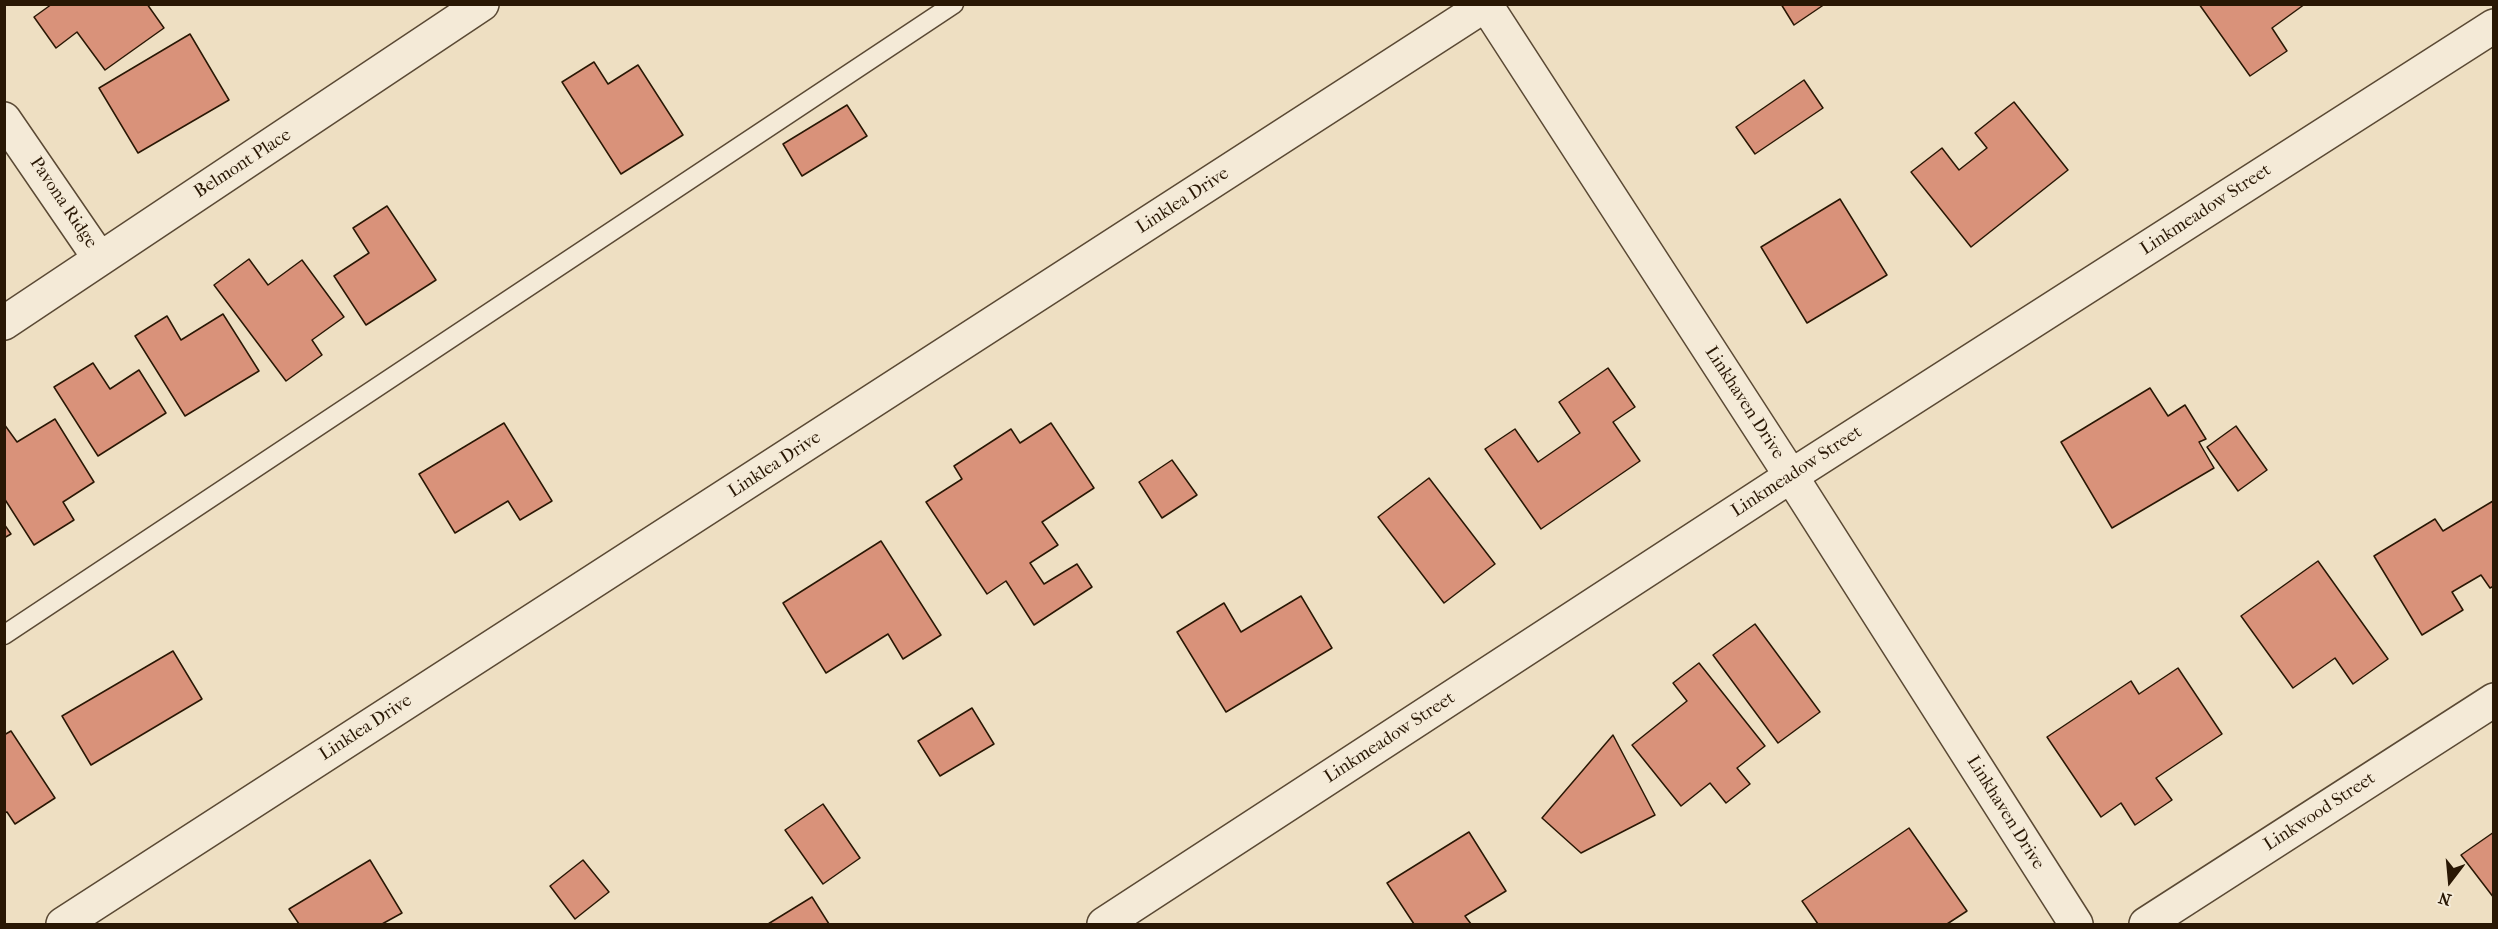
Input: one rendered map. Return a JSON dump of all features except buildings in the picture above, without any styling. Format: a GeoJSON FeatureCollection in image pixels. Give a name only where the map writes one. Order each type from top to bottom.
{"type":"FeatureCollection","features":[{"type":"Feature","properties":{"kind":"street","name":"Belmont Place"},"geometry":{"type":"LineString","coordinates":[[4,323],[482,4]]}},
{"type":"Feature","properties":{"kind":"street","name":"Linkhaven Drive"},"geometry":{"type":"LineString","coordinates":[[1486,5],[1791,476],[2076,924]]}},
{"type":"Feature","properties":{"kind":"street","name":"Linklea Drive"},"geometry":{"type":"LineString","coordinates":[[63,924],[1486,5]]}},
{"type":"Feature","properties":{"kind":"street","name":"Linkmeadow Street"},"geometry":{"type":"LineString","coordinates":[[1104,924],[1791,476],[2493,26]]}},
{"type":"Feature","properties":{"kind":"street","name":"Pavona Ridge"},"geometry":{"type":"LineString","coordinates":[[4,118],[100,259]]}},
{"type":"Feature","properties":{"kind":"street","name":"Linkwood Street"},"geometry":{"type":"LineString","coordinates":[[2146,924],[2493,700]]}},
{"type":"Feature","properties":{"kind":"lane"},"geometry":{"type":"LineString","coordinates":[[4,635],[954,4]]}}]}
